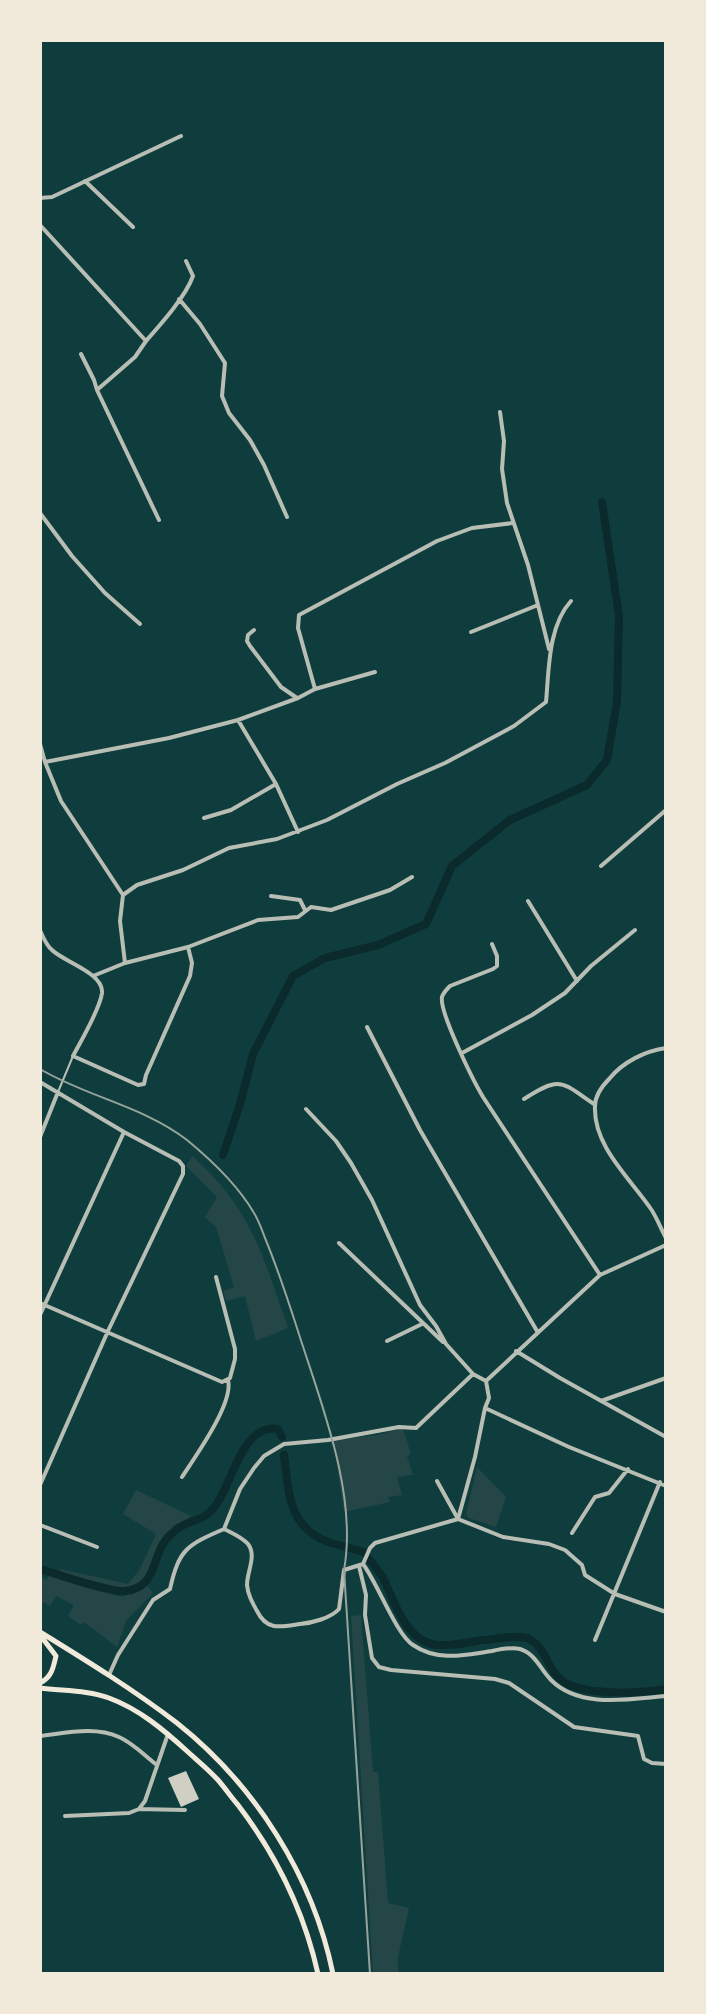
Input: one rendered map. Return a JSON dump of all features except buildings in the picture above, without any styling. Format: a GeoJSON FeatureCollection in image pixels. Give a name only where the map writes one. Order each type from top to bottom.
{"type":"FeatureCollection","features":[{"type":"Feature","properties":{"kind":"main road"},"geometry":{"type":"LineString","coordinates":[[40,1633],[109,1675],[178,1724],[211,1754],[249,1794],[284,1847],[315,1907],[328,1946],[333,1974]]}},
{"type":"Feature","properties":{"kind":"main road"},"geometry":{"type":"LineString","coordinates":[[40,1633],[56,1656],[53,1672],[40,1683]]}},
{"type":"Feature","properties":{"kind":"main road"},"geometry":{"type":"LineString","coordinates":[[40,1688],[107,1698],[134,1709],[168,1734],[219,1780],[255,1828],[279,1866],[297,1904],[311,1943],[318,1974]]}},
{"type":"Feature","properties":{"kind":"street"},"geometry":{"type":"LineString","coordinates":[[40,198],[52,197],[181,136]]}},
{"type":"Feature","properties":{"kind":"street"},"geometry":{"type":"LineString","coordinates":[[86,181],[133,227]]}},
{"type":"Feature","properties":{"kind":"street"},"geometry":{"type":"LineString","coordinates":[[40,225],[146,341]]}},
{"type":"Feature","properties":{"kind":"street"},"geometry":{"type":"LineString","coordinates":[[97,390],[135,357],[190,284],[193,276],[186,261]]}},
{"type":"Feature","properties":{"kind":"street"},"geometry":{"type":"LineString","coordinates":[[179,299],[200,324],[225,363],[222,396],[229,413],[250,440],[264,465],[287,517]]}},
{"type":"Feature","properties":{"kind":"street"},"geometry":{"type":"LineString","coordinates":[[81,354],[159,520]]}},
{"type":"Feature","properties":{"kind":"street"},"geometry":{"type":"LineString","coordinates":[[123,895],[137,885],[183,870],[229,848],[277,839],[298,832],[445,763],[514,726],[546,702],[549,650],[528,565],[507,504],[502,469],[504,441],[500,412]]}},
{"type":"Feature","properties":{"kind":"street"},"geometry":{"type":"LineString","coordinates":[[40,513],[85,571],[105,593],[140,624]]}},
{"type":"Feature","properties":{"kind":"street"},"geometry":{"type":"LineString","coordinates":[[315,689],[298,628],[299,615],[437,541],[472,528],[513,523]]}},
{"type":"Feature","properties":{"kind":"street"},"geometry":{"type":"LineString","coordinates":[[549,650],[565,608],[571,601]]}},
{"type":"Feature","properties":{"kind":"street"},"geometry":{"type":"LineString","coordinates":[[471,632],[538,605]]}},
{"type":"Feature","properties":{"kind":"street"},"geometry":{"type":"LineString","coordinates":[[254,630],[248,635],[247,641],[250,646],[281,687],[298,698]]}},
{"type":"Feature","properties":{"kind":"street"},"geometry":{"type":"LineString","coordinates":[[45,762],[158,741],[238,720],[298,698],[315,689],[375,672]]}},
{"type":"Feature","properties":{"kind":"street"},"geometry":{"type":"LineString","coordinates":[[238,720],[276,784],[298,832]]}},
{"type":"Feature","properties":{"kind":"street"},"geometry":{"type":"LineString","coordinates":[[40,744],[61,801],[123,895],[120,921],[125,963]]}},
{"type":"Feature","properties":{"kind":"street"},"geometry":{"type":"LineString","coordinates":[[204,818],[231,810],[276,784]]}},
{"type":"Feature","properties":{"kind":"street"},"geometry":{"type":"LineString","coordinates":[[601,866],[666,810]]}},
{"type":"Feature","properties":{"kind":"street"},"geometry":{"type":"LineString","coordinates":[[93,976],[125,963],[188,947],[246,923],[298,917],[311,907],[331,910],[390,890],[412,877]]}},
{"type":"Feature","properties":{"kind":"street"},"geometry":{"type":"LineString","coordinates":[[271,896],[300,900],[305,910]]}},
{"type":"Feature","properties":{"kind":"street"},"geometry":{"type":"LineString","coordinates":[[528,901],[578,981]]}},
{"type":"Feature","properties":{"kind":"street"},"geometry":{"type":"LineString","coordinates":[[40,930],[51,950],[93,976],[100,984],[102,995],[73,1056],[40,1137]]}},
{"type":"Feature","properties":{"kind":"street"},"geometry":{"type":"LineString","coordinates":[[462,1053],[532,1016],[565,993],[591,966],[635,930]]}},
{"type":"Feature","properties":{"kind":"street"},"geometry":{"type":"LineString","coordinates":[[492,944],[497,956],[497,966],[450,987],[441,999],[445,1016],[472,1079],[600,1275]]}},
{"type":"Feature","properties":{"kind":"street"},"geometry":{"type":"LineString","coordinates":[[73,1056],[134,1085],[144,1084],[190,976],[192,963],[188,947]]}},
{"type":"Feature","properties":{"kind":"street"},"geometry":{"type":"LineString","coordinates":[[367,1027],[420,1130],[537,1331]]}},
{"type":"Feature","properties":{"kind":"street"},"geometry":{"type":"LineString","coordinates":[[666,1048],[634,1058],[615,1072],[601,1088],[595,1104],[597,1128],[608,1150],[652,1211],[666,1238]]}},
{"type":"Feature","properties":{"kind":"street"},"geometry":{"type":"LineString","coordinates":[[40,1082],[181,1163],[183,1174],[108,1331],[40,1485]]}},
{"type":"Feature","properties":{"kind":"street"},"geometry":{"type":"LineString","coordinates":[[524,1099],[548,1085],[559,1083],[573,1089],[595,1104]]}},
{"type":"Feature","properties":{"kind":"street"},"geometry":{"type":"LineString","coordinates":[[306,1109],[336,1141],[351,1163],[372,1200],[420,1305],[446,1344]]}},
{"type":"Feature","properties":{"kind":"street"},"geometry":{"type":"LineString","coordinates":[[40,1314],[124,1132]]}},
{"type":"Feature","properties":{"kind":"street"},"geometry":{"type":"LineString","coordinates":[[339,1243],[422,1324],[446,1344],[472,1374],[486,1381]]}},
{"type":"Feature","properties":{"kind":"street"},"geometry":{"type":"LineString","coordinates":[[486,1381],[537,1331],[600,1275],[666,1245]]}},
{"type":"Feature","properties":{"kind":"street"},"geometry":{"type":"LineString","coordinates":[[182,1477],[212,1430],[230,1391],[228,1380],[236,1355],[216,1276]]}},
{"type":"Feature","properties":{"kind":"street"},"geometry":{"type":"LineString","coordinates":[[43,1304],[222,1382],[228,1380]]}},
{"type":"Feature","properties":{"kind":"street"},"geometry":{"type":"LineString","coordinates":[[387,1341],[422,1324]]}},
{"type":"Feature","properties":{"kind":"street"},"geometry":{"type":"LineString","coordinates":[[516,1351],[666,1437]]}},
{"type":"Feature","properties":{"kind":"street"},"geometry":{"type":"LineString","coordinates":[[109,1675],[118,1655],[153,1600],[170,1589],[175,1569],[183,1552],[198,1540],[224,1529],[240,1489],[264,1456],[284,1444],[328,1440],[399,1427],[416,1428],[472,1374]]}},
{"type":"Feature","properties":{"kind":"street"},"geometry":{"type":"LineString","coordinates":[[601,1401],[666,1378]]}},
{"type":"Feature","properties":{"kind":"street"},"geometry":{"type":"LineString","coordinates":[[458,1519],[475,1457],[484,1408],[489,1398],[486,1381]]}},
{"type":"Feature","properties":{"kind":"street"},"geometry":{"type":"LineString","coordinates":[[484,1408],[569,1447],[666,1486]]}},
{"type":"Feature","properties":{"kind":"street"},"geometry":{"type":"LineString","coordinates":[[572,1533],[595,1497],[609,1493],[628,1469]]}},
{"type":"Feature","properties":{"kind":"street"},"geometry":{"type":"LineString","coordinates":[[437,1481],[458,1519]]}},
{"type":"Feature","properties":{"kind":"street"},"geometry":{"type":"LineString","coordinates":[[595,1640],[660,1482]]}},
{"type":"Feature","properties":{"kind":"street"},"geometry":{"type":"LineString","coordinates":[[666,1612],[615,1594],[585,1575],[582,1565],[565,1550],[549,1544],[503,1537],[458,1519],[375,1543],[361,1565],[372,1658],[379,1666],[391,1670],[495,1679],[509,1683],[574,1727],[638,1736],[644,1759],[652,1763],[666,1764]]}},
{"type":"Feature","properties":{"kind":"street"},"geometry":{"type":"LineString","coordinates":[[40,1526],[97,1546]]}},
{"type":"Feature","properties":{"kind":"street"},"geometry":{"type":"LineString","coordinates":[[224,1529],[242,1538],[249,1545],[252,1555],[247,1584],[249,1598],[261,1620],[271,1626],[281,1627],[308,1623],[335,1613],[339,1609],[344,1570],[361,1565]]}},
{"type":"Feature","properties":{"kind":"street"},"geometry":{"type":"LineString","coordinates":[[361,1565],[376,1583],[398,1627],[411,1644],[428,1653],[448,1657],[518,1649],[531,1654],[557,1685],[580,1697],[612,1700],[666,1696]]}},
{"type":"Feature","properties":{"kind":"street"},"geometry":{"type":"LineString","coordinates":[[40,1736],[89,1731],[109,1733],[129,1743],[157,1765]]}},
{"type":"Feature","properties":{"kind":"street"},"geometry":{"type":"LineString","coordinates":[[139,1809],[145,1801],[168,1734]]}},
{"type":"Feature","properties":{"kind":"street"},"geometry":{"type":"LineString","coordinates":[[65,1816],[129,1813],[139,1809],[184,1810]]}},
{"type":"Feature","properties":{"kind":"shaded area"},"geometry":{"type":"Polygon","coordinates":[[[192,1156],[229,1195],[242,1215],[271,1278],[288,1328],[256,1341],[245,1296],[226,1301],[223,1291],[234,1287],[216,1227],[205,1217],[217,1197],[186,1166],[192,1156]]]}},
{"type":"Feature","properties":{"kind":"shaded area"},"geometry":{"type":"Polygon","coordinates":[[[403,1428],[411,1454],[407,1456],[413,1475],[397,1477],[402,1495],[388,1497],[390,1502],[344,1512],[333,1440],[377,1435],[403,1428]]]}},
{"type":"Feature","properties":{"kind":"shaded area"},"geometry":{"type":"Polygon","coordinates":[[[477,1467],[506,1497],[496,1527],[469,1518],[466,1514],[477,1467]]]}},
{"type":"Feature","properties":{"kind":"shaded area"},"geometry":{"type":"Polygon","coordinates":[[[136,1490],[191,1516],[164,1534],[148,1573],[138,1583],[125,1589],[59,1573],[60,1569],[128,1584],[140,1569],[156,1534],[123,1514],[136,1490]]]}},
{"type":"Feature","properties":{"kind":"shaded area"},"geometry":{"type":"Polygon","coordinates":[[[50,1575],[122,1597],[147,1586],[153,1593],[126,1621],[117,1647],[84,1622],[81,1625],[68,1616],[74,1605],[56,1596],[50,1606],[44,1602],[41,1606],[41,1577],[46,1580],[50,1575]]]}},
{"type":"Feature","properties":{"kind":"shaded area"},"geometry":{"type":"Polygon","coordinates":[[[361,1615],[373,1772],[378,1772],[388,1903],[409,1908],[398,1957],[398,1973],[373,1973],[351,1616],[361,1615]]]}},
{"type":"Feature","properties":{"kind":"waterway"},"geometry":{"type":"LineString","coordinates":[[223,1155],[253,1054],[293,976],[325,958],[378,945],[426,924],[452,866],[510,820],[587,785],[607,760],[617,702],[619,616],[602,502]]}},
{"type":"Feature","properties":{"kind":"waterway"},"geometry":{"type":"LineString","coordinates":[[40,1569],[108,1589],[118,1591],[135,1589],[148,1578],[161,1548],[173,1532],[207,1514],[216,1505],[247,1444],[256,1435],[266,1430],[278,1429],[282,1437]]}},
{"type":"Feature","properties":{"kind":"waterway"},"geometry":{"type":"LineString","coordinates":[[284,1455],[293,1508],[306,1529],[331,1543],[363,1552]]}},
{"type":"Feature","properties":{"kind":"waterway"},"geometry":{"type":"LineString","coordinates":[[367,1556],[383,1578],[403,1620],[418,1637],[427,1643],[449,1645],[520,1637],[534,1642],[559,1678],[568,1684],[594,1691],[610,1692],[666,1689]]}},
{"type":"Feature","properties":{"kind":"railway"},"geometry":{"type":"LineString","coordinates":[[40,1069],[58,1079],[152,1118],[187,1140],[224,1174],[248,1203],[259,1222],[278,1271],[326,1416],[346,1510],[347,1540],[344,1570],[370,1974]]}}]}
